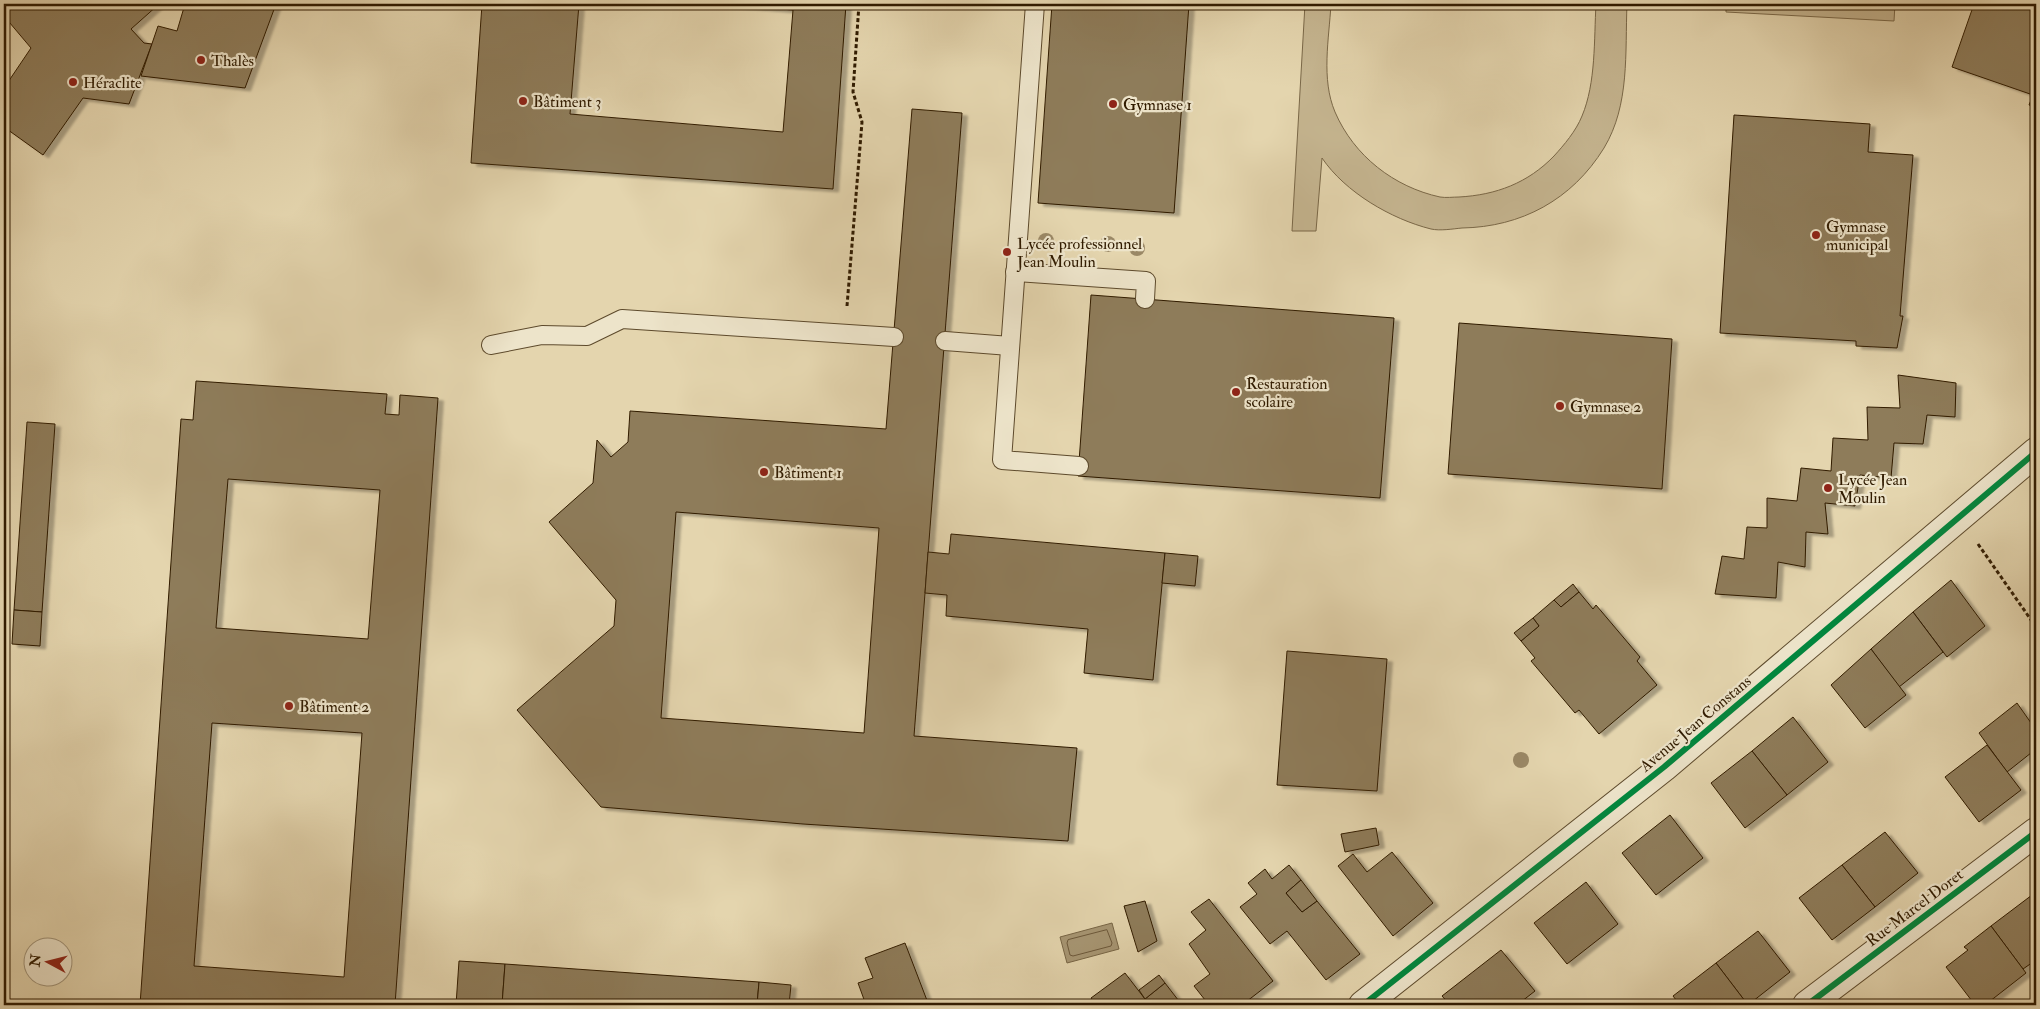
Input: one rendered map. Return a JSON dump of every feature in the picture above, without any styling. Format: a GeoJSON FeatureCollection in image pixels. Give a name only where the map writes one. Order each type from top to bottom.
{"type":"FeatureCollection","features":[{"type":"Feature","properties":{"kind":"street","name":"Avenue Jean Constans"},"geometry":{"type":"LineString","coordinates":[[1363,1005],[1664,767],[2036,452]]}},
{"type":"Feature","properties":{"kind":"street","name":"Rue Marcel Doret"},"geometry":{"type":"LineString","coordinates":[[1807,1005],[2036,832]]}},
{"type":"Feature","properties":{"kind":"lane"},"geometry":{"type":"LineString","coordinates":[[1035,4],[1002,460],[1079,466]]}},
{"type":"Feature","properties":{"kind":"lane"},"geometry":{"type":"LineString","coordinates":[[1015,272],[1146,281],[1145,299]]}},
{"type":"Feature","properties":{"kind":"lane"},"geometry":{"type":"LineString","coordinates":[[491,345],[542,335],[587,336],[622,319],[894,337]]}},
{"type":"Feature","properties":{"kind":"lane"},"geometry":{"type":"LineString","coordinates":[[945,341],[1010,346]]}},
{"type":"Feature","properties":{"kind":"path"},"geometry":{"type":"LineString","coordinates":[[844,334],[862,122],[853,92],[859,4]]}},
{"type":"Feature","properties":{"kind":"path"},"geometry":{"type":"LineString","coordinates":[[1960,518],[2036,627]]}},
{"type":"Feature","properties":{"kind":"shaded area"},"geometry":{"type":"Polygon","coordinates":[[[1305,4],[1331,4],[1327,59],[1328,86],[1335,112],[1343,128],[1364,156],[1377,167],[1407,186],[1442,197],[1486,194],[1511,186],[1533,174],[1554,156],[1576,127],[1587,103],[1594,61],[1596,4],[1627,4],[1625,78],[1618,114],[1612,131],[1604,148],[1577,182],[1561,196],[1543,207],[1505,222],[1446,230],[1435,230],[1385,211],[1356,193],[1343,182],[1322,158],[1316,231],[1292,231],[1305,4]]]}},
{"type":"Feature","properties":{"kind":"shaded area"},"geometry":{"type":"Polygon","coordinates":[[[1726,4],[1895,4],[1894,21],[1726,12],[1726,4]]]}},
{"type":"Feature","properties":{"kind":"water"},"geometry":{"type":"Polygon","coordinates":[[[1112,923],[1119,949],[1067,963],[1060,937],[1112,923]]]}},
{"type":"Feature","properties":{"kind":"building","name":"Héraclite"},"geometry":{"type":"Polygon","coordinates":[[[4,4],[158,5],[131,29],[144,43],[152,44],[129,104],[83,98],[43,155],[4,127],[4,88],[31,48],[4,16],[4,4]]]}},
{"type":"Feature","properties":{"kind":"building","name":"Thalès"},"geometry":{"type":"Polygon","coordinates":[[[185,4],[276,4],[245,88],[141,76],[158,26],[177,31],[185,4]]]}},
{"type":"Feature","properties":{"kind":"building","name":"Bâtiment 3"},"geometry":{"type":"Polygon","coordinates":[[[482,4],[579,4],[570,114],[783,132],[793,10],[719,4],[846,4],[833,189],[471,163],[482,4]]]}},
{"type":"Feature","properties":{"kind":"building","name":"Gymnase 1"},"geometry":{"type":"Polygon","coordinates":[[[1052,4],[1189,4],[1174,213],[1038,203],[1052,4]]]}},
{"type":"Feature","properties":{"kind":"building"},"geometry":{"type":"Polygon","coordinates":[[[1974,4],[2036,4],[2036,107],[2029,105],[2033,95],[1952,67],[1974,4]]]}},
{"type":"Feature","properties":{"kind":"building","name":"Bâtiment 1"},"geometry":{"type":"Polygon","coordinates":[[[912,109],[962,113],[914,736],[1077,748],[1068,841],[803,824],[601,807],[517,710],[614,626],[616,600],[549,522],[593,483],[597,440],[611,457],[628,442],[630,411],[886,429],[912,109]],[[676,512],[661,718],[864,733],[879,528],[676,512]]]}},
{"type":"Feature","properties":{"kind":"building","name":"Gymnase municipal"},"geometry":{"type":"Polygon","coordinates":[[[1734,115],[1870,124],[1868,152],[1913,155],[1900,316],[1903,316],[1897,348],[1856,346],[1856,341],[1720,333],[1734,115]]]}},
{"type":"Feature","properties":{"kind":"building","name":"Restauration scolaire"},"geometry":{"type":"Polygon","coordinates":[[[1091,295],[1394,318],[1380,498],[1078,476],[1091,295]]]}},
{"type":"Feature","properties":{"kind":"building","name":"Gymnase 2"},"geometry":{"type":"Polygon","coordinates":[[[1459,323],[1672,339],[1662,489],[1448,474],[1459,323]]]}},
{"type":"Feature","properties":{"kind":"building","name":"Lycée Jean Moulin"},"geometry":{"type":"Polygon","coordinates":[[[1898,375],[1956,383],[1955,417],[1927,415],[1923,444],[1894,443],[1891,478],[1860,475],[1855,506],[1825,503],[1828,534],[1806,532],[1805,567],[1778,562],[1776,598],[1715,594],[1722,556],[1744,559],[1747,527],[1767,528],[1767,498],[1797,501],[1801,468],[1831,471],[1833,438],[1868,440],[1867,407],[1900,408],[1898,375]]]}},
{"type":"Feature","properties":{"kind":"building","name":"Bâtiment 2"},"geometry":{"type":"Polygon","coordinates":[[[196,381],[387,394],[385,414],[399,415],[400,395],[438,398],[395,1005],[140,1005],[181,419],[193,420],[196,381]],[[228,479],[216,628],[368,639],[380,490],[228,479]],[[212,723],[194,966],[344,977],[362,733],[212,723]]]}},
{"type":"Feature","properties":{"kind":"building"},"geometry":{"type":"Polygon","coordinates":[[[27,422],[55,424],[42,612],[14,610],[27,422]]]}},
{"type":"Feature","properties":{"kind":"building"},"geometry":{"type":"Polygon","coordinates":[[[951,534],[1165,553],[1153,680],[1084,673],[1088,629],[946,616],[947,595],[925,593],[928,552],[949,554],[951,534]]]}},
{"type":"Feature","properties":{"kind":"building"},"geometry":{"type":"Polygon","coordinates":[[[1165,553],[1198,556],[1195,586],[1162,583],[1165,553]]]}},
{"type":"Feature","properties":{"kind":"building"},"geometry":{"type":"Polygon","coordinates":[[[1951,580],[1985,626],[1947,657],[1913,612],[1951,580]]]}},
{"type":"Feature","properties":{"kind":"building"},"geometry":{"type":"Polygon","coordinates":[[[1573,584],[1579,592],[1561,607],[1554,600],[1573,584]]]}},
{"type":"Feature","properties":{"kind":"building"},"geometry":{"type":"Polygon","coordinates":[[[1579,592],[1593,609],[1596,605],[1640,657],[1637,661],[1657,685],[1599,734],[1579,710],[1575,713],[1531,661],[1535,658],[1521,641],[1539,626],[1533,618],[1554,600],[1561,607],[1579,592]]]}},
{"type":"Feature","properties":{"kind":"building"},"geometry":{"type":"Polygon","coordinates":[[[14,610],[42,612],[40,646],[12,644],[14,610]]]}},
{"type":"Feature","properties":{"kind":"building"},"geometry":{"type":"Polygon","coordinates":[[[1913,612],[1943,652],[1899,687],[1871,649],[1913,612]]]}},
{"type":"Feature","properties":{"kind":"building"},"geometry":{"type":"Polygon","coordinates":[[[1533,618],[1539,626],[1521,641],[1514,633],[1533,618]]]}},
{"type":"Feature","properties":{"kind":"building"},"geometry":{"type":"Polygon","coordinates":[[[1871,649],[1906,695],[1865,728],[1831,685],[1871,649]]]}},
{"type":"Feature","properties":{"kind":"building"},"geometry":{"type":"Polygon","coordinates":[[[1287,651],[1387,659],[1377,791],[1277,785],[1287,651]]]}},
{"type":"Feature","properties":{"kind":"building"},"geometry":{"type":"Polygon","coordinates":[[[2017,703],[2036,730],[2036,749],[2007,772],[1979,733],[2017,703]]]}},
{"type":"Feature","properties":{"kind":"building"},"geometry":{"type":"Polygon","coordinates":[[[1793,717],[1828,762],[1787,795],[1752,751],[1793,717]]]}},
{"type":"Feature","properties":{"kind":"building"},"geometry":{"type":"Polygon","coordinates":[[[1987,745],[2021,790],[1979,822],[1945,777],[1987,745]]]}},
{"type":"Feature","properties":{"kind":"building"},"geometry":{"type":"Polygon","coordinates":[[[1752,751],[1787,795],[1745,828],[1711,783],[1752,751]]]}},
{"type":"Feature","properties":{"kind":"building"},"geometry":{"type":"Polygon","coordinates":[[[1670,815],[1703,858],[1656,895],[1622,853],[1670,815]]]}},
{"type":"Feature","properties":{"kind":"building"},"geometry":{"type":"Polygon","coordinates":[[[1376,828],[1379,845],[1345,852],[1341,834],[1376,828]]]}},
{"type":"Feature","properties":{"kind":"building"},"geometry":{"type":"Polygon","coordinates":[[[1885,832],[1918,873],[1875,907],[1842,865],[1885,832]]]}},
{"type":"Feature","properties":{"kind":"building"},"geometry":{"type":"Polygon","coordinates":[[[1392,852],[1433,903],[1393,936],[1338,866],[1353,854],[1367,872],[1392,852]]]}},
{"type":"Feature","properties":{"kind":"building"},"geometry":{"type":"Polygon","coordinates":[[[1289,865],[1301,880],[1286,893],[1302,912],[1317,901],[1360,954],[1326,980],[1287,931],[1270,944],[1240,907],[1257,894],[1248,883],[1265,869],[1272,879],[1289,865]]]}},
{"type":"Feature","properties":{"kind":"building"},"geometry":{"type":"Polygon","coordinates":[[[1842,865],[1875,907],[1832,940],[1799,898],[1842,865]]]}},
{"type":"Feature","properties":{"kind":"building"},"geometry":{"type":"Polygon","coordinates":[[[1301,880],[1317,901],[1302,912],[1286,893],[1301,880]]]}},
{"type":"Feature","properties":{"kind":"building"},"geometry":{"type":"Polygon","coordinates":[[[1586,882],[1618,924],[1567,964],[1534,923],[1586,882]]]}},
{"type":"Feature","properties":{"kind":"building"},"geometry":{"type":"Polygon","coordinates":[[[2036,892],[2036,960],[2023,969],[1991,926],[2036,892]]]}},
{"type":"Feature","properties":{"kind":"building"},"geometry":{"type":"Polygon","coordinates":[[[1209,899],[1273,981],[1242,1005],[1209,1005],[1194,986],[1210,974],[1189,944],[1206,930],[1191,912],[1209,899]]]}},
{"type":"Feature","properties":{"kind":"building"},"geometry":{"type":"Polygon","coordinates":[[[1145,901],[1157,941],[1138,952],[1124,906],[1145,901]]]}},
{"type":"Feature","properties":{"kind":"building"},"geometry":{"type":"Polygon","coordinates":[[[1991,926],[2026,973],[1985,1005],[1975,1005],[1946,967],[1968,950],[1964,947],[1991,926]]]}},
{"type":"Feature","properties":{"kind":"building"},"geometry":{"type":"Polygon","coordinates":[[[1758,931],[1790,972],[1748,1005],[1716,963],[1758,931]]]}},
{"type":"Feature","properties":{"kind":"building"},"geometry":{"type":"Polygon","coordinates":[[[905,943],[928,1003],[922,1005],[866,1005],[858,983],[873,978],[865,958],[905,943]]]}},
{"type":"Feature","properties":{"kind":"building"},"geometry":{"type":"Polygon","coordinates":[[[1501,950],[1535,991],[1517,1005],[1450,1005],[1442,996],[1501,950]]]}},
{"type":"Feature","properties":{"kind":"building"},"geometry":{"type":"Polygon","coordinates":[[[459,961],[505,964],[502,1005],[456,1005],[459,961]]]}},
{"type":"Feature","properties":{"kind":"building"},"geometry":{"type":"Polygon","coordinates":[[[1716,963],[1748,1005],[1680,1005],[1673,996],[1716,963]]]}},
{"type":"Feature","properties":{"kind":"building"},"geometry":{"type":"Polygon","coordinates":[[[505,964],[759,982],[757,1005],[502,1005],[505,964]]]}},
{"type":"Feature","properties":{"kind":"building"},"geometry":{"type":"Polygon","coordinates":[[[1125,973],[1145,999],[1165,983],[1182,1005],[1093,1005],[1095,1004],[1091,998],[1125,973]]]}},
{"type":"Feature","properties":{"kind":"building"},"geometry":{"type":"Polygon","coordinates":[[[1159,975],[1165,983],[1145,999],[1139,990],[1159,975]]]}},
{"type":"Feature","properties":{"kind":"building"},"geometry":{"type":"Polygon","coordinates":[[[759,982],[791,985],[789,1005],[757,1005],[759,982]]]}},
{"type":"Feature","properties":{"kind":"cycle path"},"geometry":{"type":"LineString","coordinates":[[1363,1005],[1664,767],[2036,452]]}},
{"type":"Feature","properties":{"kind":"cycle path"},"geometry":{"type":"LineString","coordinates":[[1807,1005],[2036,832]]}},
{"type":"Feature","properties":{"kind":"place","name":"Thalès"},"geometry":{"type":"Point","coordinates":[201,60]}},
{"type":"Feature","properties":{"kind":"place","name":"Héraclite"},"geometry":{"type":"Point","coordinates":[73,82]}},
{"type":"Feature","properties":{"kind":"place","name":"Bâtiment 3"},"geometry":{"type":"Point","coordinates":[523,101]}},
{"type":"Feature","properties":{"kind":"place","name":"Gymnase 1"},"geometry":{"type":"Point","coordinates":[1113,104]}},
{"type":"Feature","properties":{"kind":"place","name":"Gymnase municipal"},"geometry":{"type":"Point","coordinates":[1816,235]}},
{"type":"Feature","properties":{"kind":"place","name":"Lycée professionnel Jean Moulin"},"geometry":{"type":"Point","coordinates":[1007,252]}},
{"type":"Feature","properties":{"kind":"place","name":"Restauration scolaire"},"geometry":{"type":"Point","coordinates":[1236,392]}},
{"type":"Feature","properties":{"kind":"place","name":"Gymnase 2"},"geometry":{"type":"Point","coordinates":[1560,406]}},
{"type":"Feature","properties":{"kind":"place","name":"Bâtiment 1"},"geometry":{"type":"Point","coordinates":[764,472]}},
{"type":"Feature","properties":{"kind":"place","name":"Lycée Jean Moulin"},"geometry":{"type":"Point","coordinates":[1828,488]}},
{"type":"Feature","properties":{"kind":"place","name":"Bâtiment 2"},"geometry":{"type":"Point","coordinates":[289,706]}}]}
